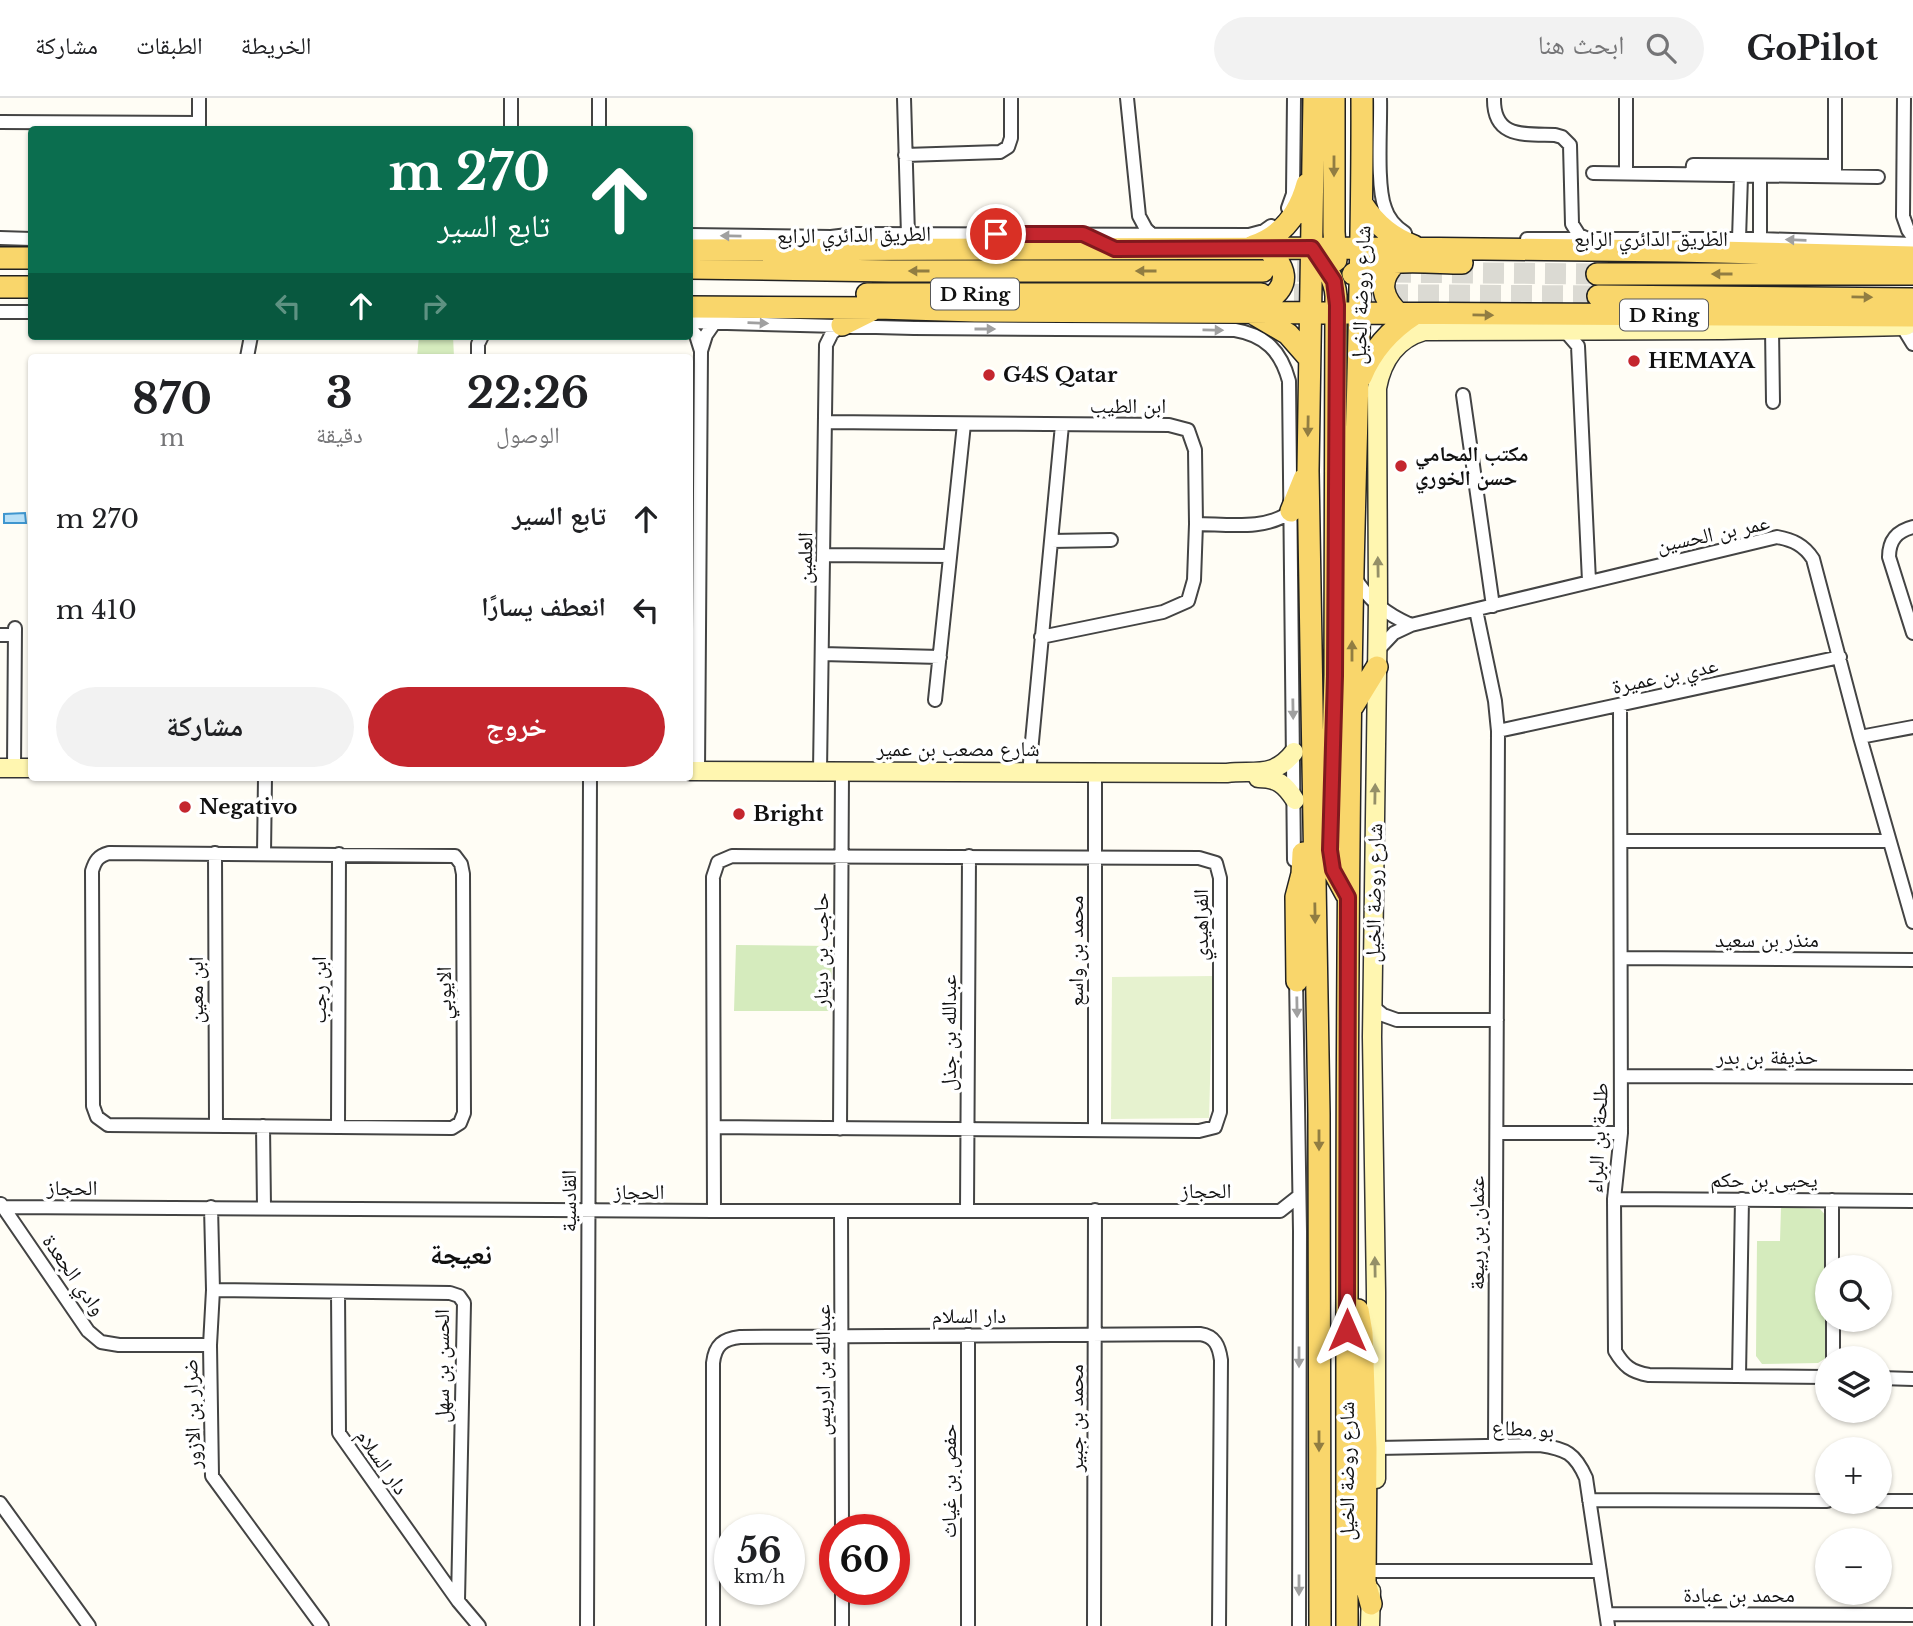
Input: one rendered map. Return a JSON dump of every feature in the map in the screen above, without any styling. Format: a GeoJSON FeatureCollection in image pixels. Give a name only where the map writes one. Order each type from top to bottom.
{"type":"FeatureCollection","features":[{"type":"Feature","properties":{"kind":"main road","name":"شارع روضة الخيل"},"geometry":{"type":"LineString","coordinates":[[1314,98],[1309,358],[1309,565],[1303,749],[1319,1114],[1320,1626]]}},
{"type":"Feature","properties":{"kind":"main road"},"geometry":{"type":"LineString","coordinates":[[1334,98],[1334,248],[1338,281],[1335,676],[1330,850],[1333,870],[1348,897]]}},
{"type":"Feature","properties":{"kind":"main road","name":"شارع روضة الخيل"},"geometry":{"type":"LineString","coordinates":[[1347,1626],[1348,897],[1363,205],[1362,98]]}},
{"type":"Feature","properties":{"kind":"main road"},"geometry":{"type":"LineString","coordinates":[[1233,249],[1264,242],[1288,224],[1298,211],[1313,165]]}},
{"type":"Feature","properties":{"kind":"main road"},"geometry":{"type":"LineString","coordinates":[[1363,205],[1370,216],[1388,233],[1423,248]]}},
{"type":"Feature","properties":{"kind":"main road"},"geometry":{"type":"LineString","coordinates":[[848,249],[874,234]]}},
{"type":"Feature","properties":{"kind":"main road"},"geometry":{"type":"LineString","coordinates":[[1083,234],[1121,242]]}},
{"type":"Feature","properties":{"kind":"main road"},"geometry":{"type":"LineString","coordinates":[[1807,256],[1827,241]]}},
{"type":"Feature","properties":{"kind":"main road","name":"D Ring"},"geometry":{"type":"LineString","coordinates":[[693,250],[1121,242],[1233,249],[1334,248],[1362,258],[1423,248],[1632,251],[1687,245],[1807,256],[1913,257]]}},
{"type":"Feature","properties":{"kind":"main road"},"geometry":{"type":"LineString","coordinates":[[1312,248],[1360,313]]}},
{"type":"Feature","properties":{"kind":"main road"},"geometry":{"type":"LineString","coordinates":[[1264,297],[1276,294],[1282,286],[1284,276],[1282,266],[1268,249]]}},
{"type":"Feature","properties":{"kind":"main road","name":"الطريق الدائري الرابع"},"geometry":{"type":"LineString","coordinates":[[693,250],[891,271],[1263,271]]}},
{"type":"Feature","properties":{"kind":"main road"},"geometry":{"type":"LineString","coordinates":[[1025,312],[1051,304],[1082,300],[1264,297],[1302,299],[1310,305],[1362,258],[1395,263],[1584,262],[1632,251]]}},
{"type":"Feature","properties":{"kind":"main road"},"geometry":{"type":"LineString","coordinates":[[0,258],[28,258]]}},
{"type":"Feature","properties":{"kind":"main road"},"geometry":{"type":"LineString","coordinates":[[1358,386],[1374,351],[1407,314],[1385,299],[1382,289],[1387,270],[1395,263]]}},
{"type":"Feature","properties":{"kind":"main road","name":"الطريق الدائري الرابع"},"geometry":{"type":"LineString","coordinates":[[1597,274],[1913,274]]}},
{"type":"Feature","properties":{"kind":"main road"},"geometry":{"type":"LineString","coordinates":[[0,286],[28,287]]}},
{"type":"Feature","properties":{"kind":"main road","name":"D Ring"},"geometry":{"type":"LineString","coordinates":[[693,292],[1264,297]]}},
{"type":"Feature","properties":{"kind":"main road","name":"D Ring"},"geometry":{"type":"LineString","coordinates":[[1598,296],[1913,299]]}},
{"type":"Feature","properties":{"kind":"main road","name":"D Ring"},"geometry":{"type":"LineString","coordinates":[[878,308],[1025,312],[1250,312],[1310,305],[1337,313],[1795,316],[1909,323]]}},
{"type":"Feature","properties":{"kind":"main road"},"geometry":{"type":"LineString","coordinates":[[693,307],[878,308]]}},
{"type":"Feature","properties":{"kind":"main road"},"geometry":{"type":"LineString","coordinates":[[842,325],[878,308]]}},
{"type":"Feature","properties":{"kind":"main road"},"geometry":{"type":"LineString","coordinates":[[1250,312],[1288,334],[1309,358]]}},
{"type":"Feature","properties":{"kind":"main road"},"geometry":{"type":"LineString","coordinates":[[1291,511],[1308,471]]}},
{"type":"Feature","properties":{"kind":"main road"},"geometry":{"type":"LineString","coordinates":[[1352,708],[1377,659]]}},
{"type":"Feature","properties":{"kind":"main road"},"geometry":{"type":"LineString","coordinates":[[1297,981],[1296,897],[1303,867],[1306,782],[1303,749]]}},
{"type":"Feature","properties":{"kind":"main road"},"geometry":{"type":"LineString","coordinates":[[1347,1286],[1357,1307],[1362,1333],[1366,1448],[1365,1582],[1371,1604]]}},
{"type":"Feature","properties":{"kind":"street"},"geometry":{"type":"LineString","coordinates":[[0,122],[199,126],[198,98]]}},
{"type":"Feature","properties":{"kind":"street"},"geometry":{"type":"LineString","coordinates":[[511,126],[512,98]]}},
{"type":"Feature","properties":{"kind":"street"},"geometry":{"type":"LineString","coordinates":[[599,98],[599,126]]}},
{"type":"Feature","properties":{"kind":"street"},"geometry":{"type":"LineString","coordinates":[[904,98],[908,234]]}},
{"type":"Feature","properties":{"kind":"street"},"geometry":{"type":"LineString","coordinates":[[905,155],[1000,152],[1008,147],[1011,138],[1010,98]]}},
{"type":"Feature","properties":{"kind":"street"},"geometry":{"type":"LineString","coordinates":[[1127,98],[1139,216],[1152,235]]}},
{"type":"Feature","properties":{"kind":"street"},"geometry":{"type":"LineString","coordinates":[[1121,242],[1152,235],[1249,234],[1264,231],[1277,222],[1288,208],[1293,194],[1294,98]]}},
{"type":"Feature","properties":{"kind":"street","name":"الطريق الدائري الرابع"},"geometry":{"type":"LineString","coordinates":[[1380,98],[1384,207],[1393,223],[1403,232],[1429,239],[1588,239],[1687,245],[1760,239],[1913,244]]}},
{"type":"Feature","properties":{"kind":"street"},"geometry":{"type":"LineString","coordinates":[[1494,98],[1496,117],[1508,130],[1555,135],[1562,137],[1570,145],[1572,219],[1576,231],[1588,239]]}},
{"type":"Feature","properties":{"kind":"street"},"geometry":{"type":"LineString","coordinates":[[1626,98],[1626,173]]}},
{"type":"Feature","properties":{"kind":"street"},"geometry":{"type":"LineString","coordinates":[[1835,98],[1835,171]]}},
{"type":"Feature","properties":{"kind":"street"},"geometry":{"type":"LineString","coordinates":[[1884,243],[1899,229],[1903,216],[1904,98]]}},
{"type":"Feature","properties":{"kind":"street"},"geometry":{"type":"LineString","coordinates":[[1692,174],[1693,165],[1835,171],[1878,177]]}},
{"type":"Feature","properties":{"kind":"street"},"geometry":{"type":"LineString","coordinates":[[1593,173],[1741,176],[1835,171]]}},
{"type":"Feature","properties":{"kind":"street"},"geometry":{"type":"LineString","coordinates":[[1760,175],[1760,239]]}},
{"type":"Feature","properties":{"kind":"street"},"geometry":{"type":"LineString","coordinates":[[1739,239],[1741,176]]}},
{"type":"Feature","properties":{"kind":"street"},"geometry":{"type":"LineString","coordinates":[[1121,242],[1139,216]]}},
{"type":"Feature","properties":{"kind":"street"},"geometry":{"type":"LineString","coordinates":[[1903,216],[1913,237]]}},
{"type":"Feature","properties":{"kind":"street"},"geometry":{"type":"LineString","coordinates":[[1560,239],[1568,231],[1572,219]]}},
{"type":"Feature","properties":{"kind":"street","name":"الطريق الدائري الرابع"},"geometry":{"type":"LineString","coordinates":[[693,250],[874,234],[1083,234]]}},
{"type":"Feature","properties":{"kind":"street"},"geometry":{"type":"LineString","coordinates":[[0,238],[28,239]]}},
{"type":"Feature","properties":{"kind":"street"},"geometry":{"type":"LineString","coordinates":[[0,312],[28,312]]}},
{"type":"Feature","properties":{"kind":"street"},"geometry":{"type":"LineString","coordinates":[[1548,315],[1572,339],[1589,581]]}},
{"type":"Feature","properties":{"kind":"street"},"geometry":{"type":"LineString","coordinates":[[1772,329],[1795,316]]}},
{"type":"Feature","properties":{"kind":"street"},"geometry":{"type":"LineString","coordinates":[[694,771],[694,583],[701,351],[706,335],[715,321]]}},
{"type":"Feature","properties":{"kind":"street"},"geometry":{"type":"LineString","coordinates":[[693,322],[842,325]]}},
{"type":"Feature","properties":{"kind":"street"},"geometry":{"type":"LineString","coordinates":[[1572,339],[1589,331],[1772,329],[1909,323],[1913,344]]}},
{"type":"Feature","properties":{"kind":"street"},"geometry":{"type":"LineString","coordinates":[[809,325],[820,333],[826,345]]}},
{"type":"Feature","properties":{"kind":"street"},"geometry":{"type":"LineString","coordinates":[[826,345],[832,333],[842,325]]}},
{"type":"Feature","properties":{"kind":"street","name":"شارع روضة الخيل"},"geometry":{"type":"LineString","coordinates":[[842,325],[985,329],[1235,330],[1262,338],[1273,346],[1285,367],[1289,381],[1291,543],[1303,749],[1295,800],[1295,850],[1287,894],[1287,950],[1297,981],[1300,1231],[1299,1626]]}},
{"type":"Feature","properties":{"kind":"street"},"geometry":{"type":"LineString","coordinates":[[1772,329],[1773,402]]}},
{"type":"Feature","properties":{"kind":"street","name":"شارع روضة الخيل"},"geometry":{"type":"LineString","coordinates":[[1370,1626],[1377,1448],[1372,1006],[1378,606],[1377,388],[1380,371],[1386,359],[1414,334],[1435,331],[1572,339]]}},
{"type":"Feature","properties":{"kind":"street"},"geometry":{"type":"LineString","coordinates":[[693,332],[701,351]]}},
{"type":"Feature","properties":{"kind":"street","name":"العلمين"},"geometry":{"type":"LineString","coordinates":[[820,772],[826,345]]}},
{"type":"Feature","properties":{"kind":"street"},"geometry":{"type":"LineString","coordinates":[[1463,394],[1493,606]]}},
{"type":"Feature","properties":{"kind":"street","name":"ابن الطيب"},"geometry":{"type":"LineString","coordinates":[[826,422],[1169,425],[1188,430],[1195,450],[1196,524],[1194,580],[1188,601],[1163,612],[1041,637]]}},
{"type":"Feature","properties":{"kind":"street"},"geometry":{"type":"LineString","coordinates":[[935,700],[964,424]]}},
{"type":"Feature","properties":{"kind":"street"},"geometry":{"type":"LineString","coordinates":[[1029,772],[1062,425]]}},
{"type":"Feature","properties":{"kind":"street"},"geometry":{"type":"LineString","coordinates":[[1196,524],[1256,524],[1281,519],[1291,511]]}},
{"type":"Feature","properties":{"kind":"street"},"geometry":{"type":"LineString","coordinates":[[1256,524],[1281,531],[1309,565]]}},
{"type":"Feature","properties":{"kind":"street"},"geometry":{"type":"LineString","coordinates":[[1913,527],[1897,535],[1889,549],[1889,557],[1913,633]]}},
{"type":"Feature","properties":{"kind":"street","name":"عمر بن الحسين"},"geometry":{"type":"LineString","coordinates":[[1377,659],[1394,633],[1410,625],[1777,537],[1788,539],[1807,550],[1813,559],[1888,841],[1913,922]]}},
{"type":"Feature","properties":{"kind":"street"},"geometry":{"type":"LineString","coordinates":[[1051,541],[1111,540]]}},
{"type":"Feature","properties":{"kind":"street"},"geometry":{"type":"LineString","coordinates":[[824,555],[950,556]]}},
{"type":"Feature","properties":{"kind":"street"},"geometry":{"type":"LineString","coordinates":[[1354,575],[1368,597],[1378,606],[1410,625]]}},
{"type":"Feature","properties":{"kind":"street","name":"عثمان بن ربيعة"},"geometry":{"type":"LineString","coordinates":[[1476,610],[1498,731],[1495,1446]]}},
{"type":"Feature","properties":{"kind":"street"},"geometry":{"type":"LineString","coordinates":[[0,635],[15,632],[15,768]]}},
{"type":"Feature","properties":{"kind":"street"},"geometry":{"type":"LineString","coordinates":[[822,654],[940,657]]}},
{"type":"Feature","properties":{"kind":"street","name":"عدي بن عميرة"},"geometry":{"type":"LineString","coordinates":[[1498,731],[1840,657]]}},
{"type":"Feature","properties":{"kind":"street","name":"طلحة بن البراء"},"geometry":{"type":"LineString","coordinates":[[1620,706],[1621,1076],[1620,1133],[1614,1199],[1615,1351],[1626,1367],[1636,1373],[1649,1375],[1815,1377]]}},
{"type":"Feature","properties":{"kind":"street"},"geometry":{"type":"LineString","coordinates":[[1860,737],[1913,727]]}},
{"type":"Feature","properties":{"kind":"street","name":"شارع مصعب بن عمير"},"geometry":{"type":"LineString","coordinates":[[694,771],[1227,773],[1274,770],[1303,749]]}},
{"type":"Feature","properties":{"kind":"street","name":"حاجب بن دينار"},"geometry":{"type":"LineString","coordinates":[[840,1129],[842,772]]}},
{"type":"Feature","properties":{"kind":"street","name":"محمد بن واسع"},"geometry":{"type":"LineString","coordinates":[[1095,773],[1095,1130]]}},
{"type":"Feature","properties":{"kind":"street","name":"شارع مصعب بن عمير"},"geometry":{"type":"LineString","coordinates":[[1227,773],[1273,779],[1283,783],[1295,800]]}},
{"type":"Feature","properties":{"kind":"street"},"geometry":{"type":"LineString","coordinates":[[264,854],[265,781]]}},
{"type":"Feature","properties":{"kind":"street","name":"القادسية"},"geometry":{"type":"LineString","coordinates":[[587,1626],[590,781]]}},
{"type":"Feature","properties":{"kind":"street"},"geometry":{"type":"LineString","coordinates":[[1622,841],[1888,841]]}},
{"type":"Feature","properties":{"kind":"street","name":"الايوبي"},"geometry":{"type":"LineString","coordinates":[[109,853],[264,854],[446,855],[455,856],[461,864],[464,1113],[460,1123],[452,1128],[108,1125],[97,1117],[93,1105],[94,863],[100,856],[109,853]]}},
{"type":"Feature","properties":{"kind":"street","name":"ابن معين"},"geometry":{"type":"LineString","coordinates":[[215,853],[216,1126]]}},
{"type":"Feature","properties":{"kind":"street","name":"ابن رجب"},"geometry":{"type":"LineString","coordinates":[[338,1126],[339,854]]}},
{"type":"Feature","properties":{"kind":"street","name":"الفراهيدي"},"geometry":{"type":"LineString","coordinates":[[714,1211],[714,869],[718,862],[732,856],[841,855],[1199,858],[1216,863],[1220,878],[1220,1112],[1215,1127],[1199,1131],[715,1127]]}},
{"type":"Feature","properties":{"kind":"street","name":"عبدالله بن جذل"},"geometry":{"type":"LineString","coordinates":[[967,1210],[969,856]]}},
{"type":"Feature","properties":{"kind":"street","name":"منذر بن سعيد"},"geometry":{"type":"LineString","coordinates":[[1621,958],[1913,960]]}},
{"type":"Feature","properties":{"kind":"street"},"geometry":{"type":"LineString","coordinates":[[1372,1006],[1383,1015],[1397,1020],[1497,1020]]}},
{"type":"Feature","properties":{"kind":"street"},"geometry":{"type":"LineString","coordinates":[[1372,1037],[1397,1020]]}},
{"type":"Feature","properties":{"kind":"street","name":"حذيفة بن بدر"},"geometry":{"type":"LineString","coordinates":[[1621,1076],[1913,1077]]}},
{"type":"Feature","properties":{"kind":"street"},"geometry":{"type":"LineString","coordinates":[[263,1126],[264,1207]]}},
{"type":"Feature","properties":{"kind":"street"},"geometry":{"type":"LineString","coordinates":[[1497,1133],[1620,1133]]}},
{"type":"Feature","properties":{"kind":"street"},"geometry":{"type":"LineString","coordinates":[[1299,1196],[1280,1211],[1300,1231]]}},
{"type":"Feature","properties":{"kind":"street","name":"يحيى بن حكم"},"geometry":{"type":"LineString","coordinates":[[1614,1199],[1913,1201]]}},
{"type":"Feature","properties":{"kind":"street"},"geometry":{"type":"LineString","coordinates":[[1739,1376],[1742,1199]]}},
{"type":"Feature","properties":{"kind":"street"},"geometry":{"type":"LineString","coordinates":[[1832,1200],[1832,1255]]}},
{"type":"Feature","properties":{"kind":"street","name":"الحجاز"},"geometry":{"type":"LineString","coordinates":[[2,1205],[588,1211],[1280,1211]]}},
{"type":"Feature","properties":{"kind":"street","name":"وادي الجعدة"},"geometry":{"type":"LineString","coordinates":[[2,1205],[89,1331],[101,1342],[119,1345],[210,1345]]}},
{"type":"Feature","properties":{"kind":"street","name":"ضرار بن الازور"},"geometry":{"type":"LineString","coordinates":[[211,1207],[212,1476],[322,1626]]}},
{"type":"Feature","properties":{"kind":"street","name":"محمد بن جبير"},"geometry":{"type":"LineString","coordinates":[[1094,1626],[1095,1210]]}},
{"type":"Feature","properties":{"kind":"street","name":"عبدالله بن ادريس"},"geometry":{"type":"LineString","coordinates":[[841,1211],[842,1514]]}},
{"type":"Feature","properties":{"kind":"street","name":"الحسن بن سهل"},"geometry":{"type":"LineString","coordinates":[[213,1290],[450,1293],[459,1296],[464,1303],[458,1601]]}},
{"type":"Feature","properties":{"kind":"street","name":"دار السلام"},"geometry":{"type":"LineString","coordinates":[[338,1292],[339,1433],[458,1601],[479,1626]]}},
{"type":"Feature","properties":{"kind":"street","name":"دار السلام"},"geometry":{"type":"LineString","coordinates":[[713,1626],[714,1352],[720,1343],[740,1337],[1200,1334],[1209,1336],[1219,1348],[1219,1626]]}},
{"type":"Feature","properties":{"kind":"street","name":"حفص بن غياث"},"geometry":{"type":"LineString","coordinates":[[968,1335],[968,1626]]}},
{"type":"Feature","properties":{"kind":"street"},"geometry":{"type":"LineString","coordinates":[[1892,1378],[1913,1379]]}},
{"type":"Feature","properties":{"kind":"street","name":"بو مطاع"},"geometry":{"type":"LineString","coordinates":[[1377,1448],[1540,1445],[1557,1447],[1571,1454],[1586,1478],[1608,1620]]}},
{"type":"Feature","properties":{"kind":"street"},"geometry":{"type":"LineString","coordinates":[[1589,1500],[1815,1501]]}},
{"type":"Feature","properties":{"kind":"street"},"geometry":{"type":"LineString","coordinates":[[1892,1501],[1913,1501]]}},
{"type":"Feature","properties":{"kind":"street"},"geometry":{"type":"LineString","coordinates":[[0,1503],[89,1626]]}},
{"type":"Feature","properties":{"kind":"street"},"geometry":{"type":"LineString","coordinates":[[1372,1571],[1600,1570]]}},
{"type":"Feature","properties":{"kind":"street"},"geometry":{"type":"LineString","coordinates":[[842,1605],[842,1626]]}},
{"type":"Feature","properties":{"kind":"street","name":"محمد بن عبادة"},"geometry":{"type":"LineString","coordinates":[[1608,1620],[1913,1615]]}},
{"type":"Feature","properties":{"kind":"green space"},"geometry":{"type":"Polygon","coordinates":[[[419,340],[453,340],[454,354],[417,354],[419,340]]]}},
{"type":"Feature","properties":{"kind":"green space"},"geometry":{"type":"Polygon","coordinates":[[[736,945],[832,946],[831,1011],[734,1011],[736,945]]]}},
{"type":"Feature","properties":{"kind":"green space"},"geometry":{"type":"Polygon","coordinates":[[[1213,976],[1209,1118],[1111,1119],[1112,977],[1213,976]]]}},
{"type":"Feature","properties":{"kind":"green space"},"geometry":{"type":"Polygon","coordinates":[[[1781,1207],[1820,1209],[1828,1218],[1828,1255],[1815,1255],[1815,1332],[1829,1332],[1829,1346],[1815,1346],[1815,1363],[1762,1364],[1756,1356],[1757,1241],[1780,1241],[1781,1207]]]}},
{"type":"Feature","properties":{"kind":"water"},"geometry":{"type":"Polygon","coordinates":[[[25,513],[26,523],[4,523],[4,514],[25,513]]]}},
{"type":"Feature","properties":{"kind":"tunnel"},"geometry":{"type":"LineString","coordinates":[[1266,271],[1597,274]]}},
{"type":"Feature","properties":{"kind":"tunnel"},"geometry":{"type":"LineString","coordinates":[[1263,294],[1598,296]]}},
{"type":"Feature","properties":{"kind":"place","name":"HEMAYA"},"geometry":{"type":"Point","coordinates":[1634,361]}},
{"type":"Feature","properties":{"kind":"place","name":"G4S Qatar"},"geometry":{"type":"Point","coordinates":[989,375]}},
{"type":"Feature","properties":{"kind":"place","name":"مكتب المحامي حسن الخوري"},"geometry":{"type":"Point","coordinates":[1401,466]}},
{"type":"Feature","properties":{"kind":"place","name":"Negativo"},"geometry":{"type":"Point","coordinates":[185,807]}},
{"type":"Feature","properties":{"kind":"place","name":"Bright"},"geometry":{"type":"Point","coordinates":[739,814]}},
{"type":"Feature","properties":{"kind":"district","name":"نعيجة"},"geometry":{"type":"Point","coordinates":[461,1254]}},
{"type":"Feature","properties":{"kind":"route"},"geometry":{"type":"LineString","coordinates":[[996,234],[1083,234],[1115,249],[1312,248],[1334,281],[1337,305],[1335,676],[1330,850],[1333,870],[1348,897],[1347,1330]]}}]}
